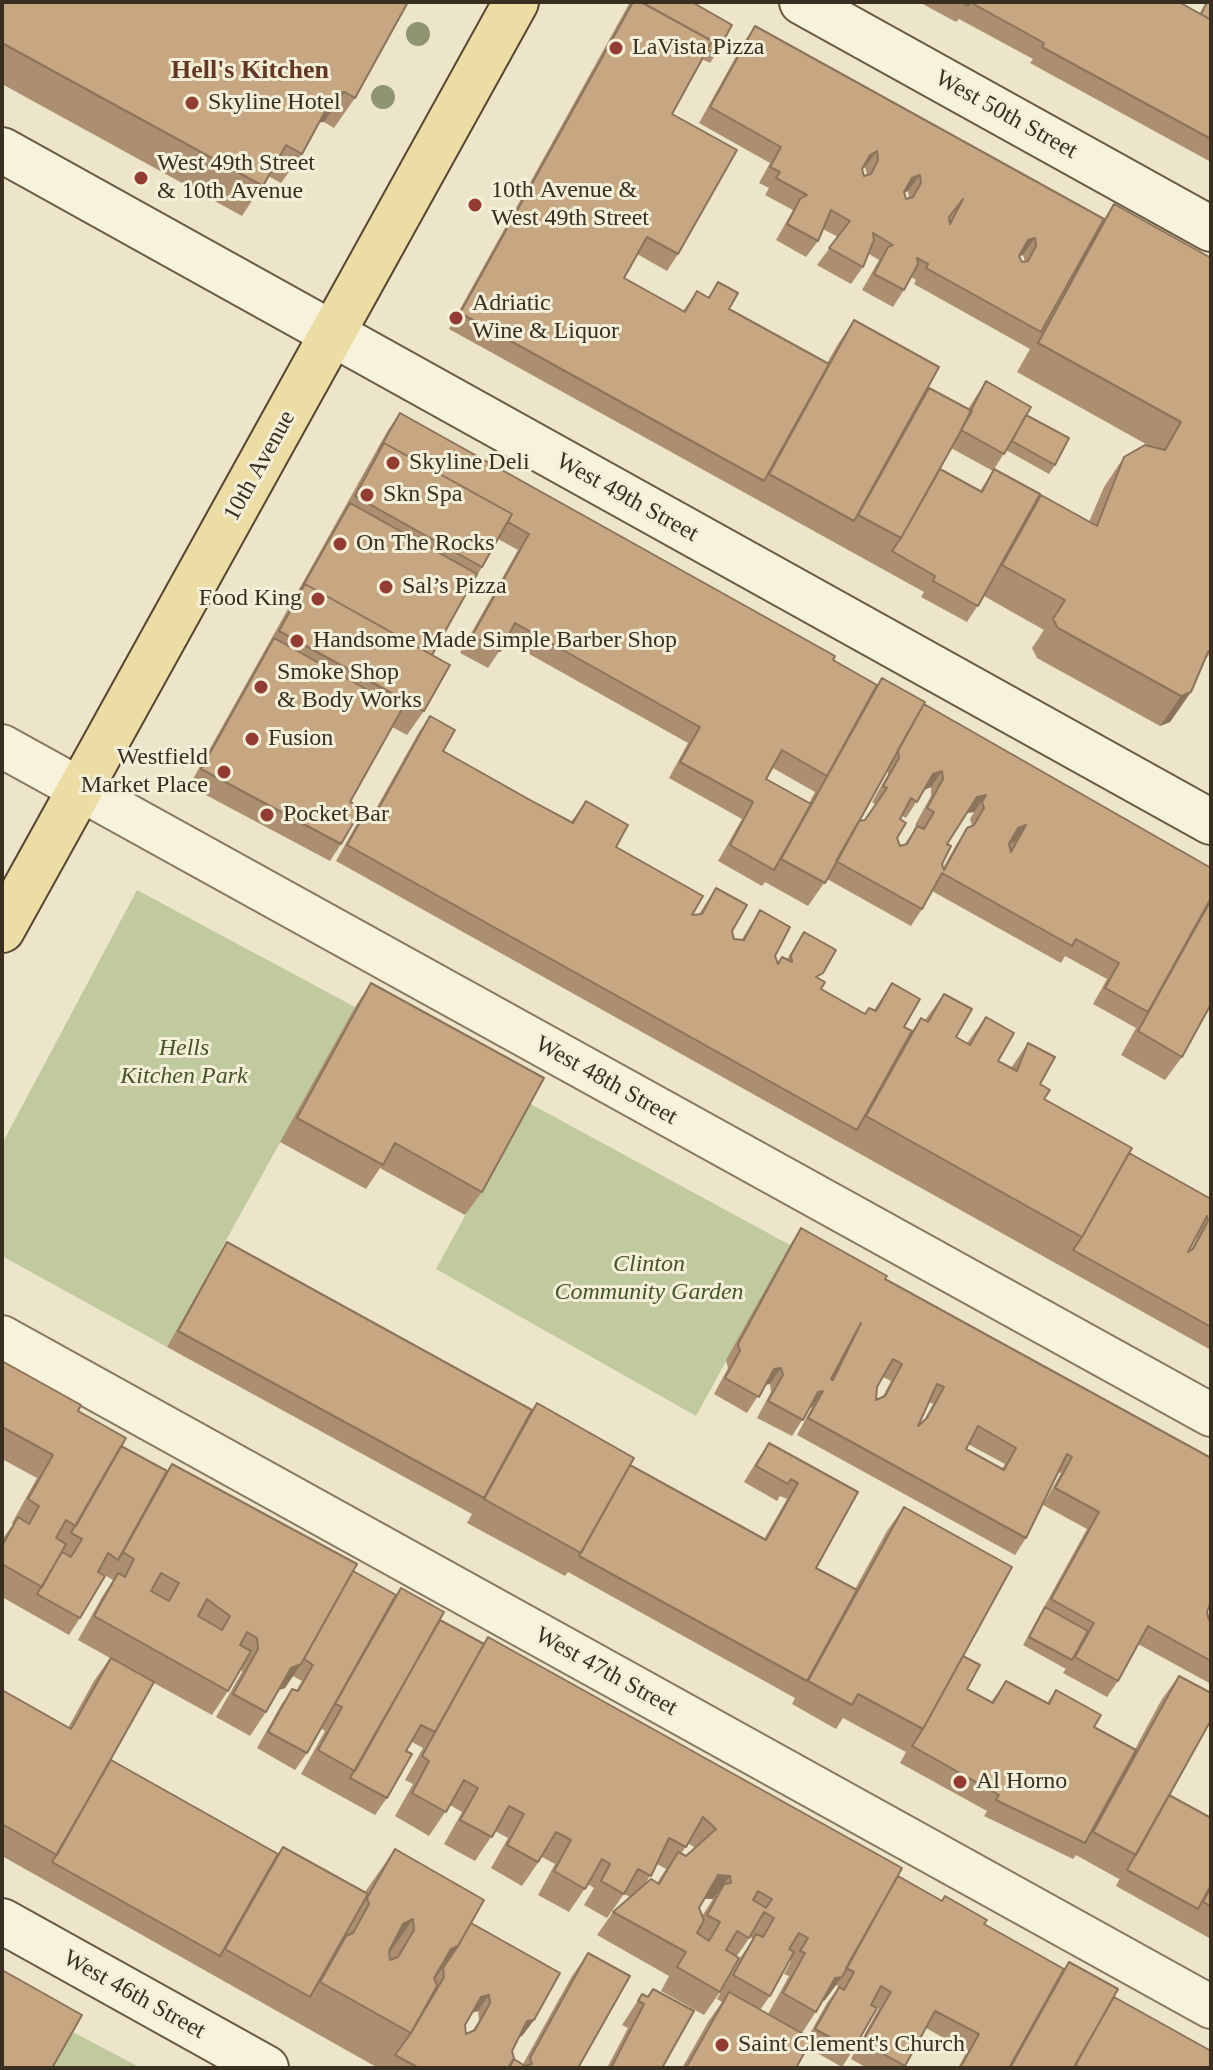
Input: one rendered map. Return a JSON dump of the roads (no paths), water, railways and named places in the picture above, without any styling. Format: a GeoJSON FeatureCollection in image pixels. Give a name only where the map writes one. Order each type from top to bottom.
{"type":"FeatureCollection","features":[{"type":"Feature","properties":{"kind":"main road","name":"10th Avenue"},"geometry":{"type":"LineString","coordinates":[[2,930],[516,2]]}},
{"type":"Feature","properties":{"kind":"main road","name":"West 50th Street"},"geometry":{"type":"LineString","coordinates":[[802,2],[1211,229]]}},
{"type":"Feature","properties":{"kind":"main road","name":"West 49th Street"},"geometry":{"type":"LineString","coordinates":[[2,150],[1211,822]]}},
{"type":"Feature","properties":{"kind":"main road","name":"West 46th Street"},"geometry":{"type":"LineString","coordinates":[[2,1921],[266,2068]]}},
{"type":"Feature","properties":{"kind":"street","name":"West 48th Street"},"geometry":{"type":"LineString","coordinates":[[2,746],[1211,1415]]}},
{"type":"Feature","properties":{"kind":"street","name":"West 47th Street"},"geometry":{"type":"LineString","coordinates":[[2,1337],[1211,2007]]}},
{"type":"Feature","properties":{"kind":"place","name":"LaVista Pizza"},"geometry":{"type":"Point","coordinates":[616,48]}},
{"type":"Feature","properties":{"kind":"place","name":"Skyline Hotel"},"geometry":{"type":"Point","coordinates":[192,103]}},
{"type":"Feature","properties":{"kind":"place","name":"West 49th Street & 10th Avenue"},"geometry":{"type":"Point","coordinates":[141,178]}},
{"type":"Feature","properties":{"kind":"place","name":"10th Avenue & West 49th Street"},"geometry":{"type":"Point","coordinates":[475,205]}},
{"type":"Feature","properties":{"kind":"place","name":"Adriatic Wine & Liquor"},"geometry":{"type":"Point","coordinates":[456,318]}},
{"type":"Feature","properties":{"kind":"place","name":"Skyline Deli"},"geometry":{"type":"Point","coordinates":[393,463]}},
{"type":"Feature","properties":{"kind":"place","name":"Skn Spa"},"geometry":{"type":"Point","coordinates":[367,495]}},
{"type":"Feature","properties":{"kind":"place","name":"On The Rocks"},"geometry":{"type":"Point","coordinates":[340,544]}},
{"type":"Feature","properties":{"kind":"place","name":"Sal’s Pizza"},"geometry":{"type":"Point","coordinates":[386,587]}},
{"type":"Feature","properties":{"kind":"place","name":"Food King"},"geometry":{"type":"Point","coordinates":[318,599]}},
{"type":"Feature","properties":{"kind":"place","name":"Handsome Made Simple Barber Shop"},"geometry":{"type":"Point","coordinates":[297,641]}},
{"type":"Feature","properties":{"kind":"place","name":"Smoke Shop & Body Works"},"geometry":{"type":"Point","coordinates":[261,687]}},
{"type":"Feature","properties":{"kind":"place","name":"Fusion"},"geometry":{"type":"Point","coordinates":[252,739]}},
{"type":"Feature","properties":{"kind":"place","name":"Westfield Market Place"},"geometry":{"type":"Point","coordinates":[224,772]}},
{"type":"Feature","properties":{"kind":"place","name":"Pocket Bar"},"geometry":{"type":"Point","coordinates":[267,815]}},
{"type":"Feature","properties":{"kind":"place","name":"Al Horno"},"geometry":{"type":"Point","coordinates":[960,1782]}},
{"type":"Feature","properties":{"kind":"place","name":"Saint Clement's Church"},"geometry":{"type":"Point","coordinates":[722,2045]}},
{"type":"Feature","properties":{"kind":"district","name":"Hell's Kitchen"},"geometry":{"type":"Point","coordinates":[250,71]}},
{"type":"Feature","properties":{"kind":"park label","name":"Hells Kitchen Park"},"geometry":{"type":"Point","coordinates":[184,1063]}},
{"type":"Feature","properties":{"kind":"park label","name":"Clinton Community Garden"},"geometry":{"type":"Point","coordinates":[649,1279]}}]}
